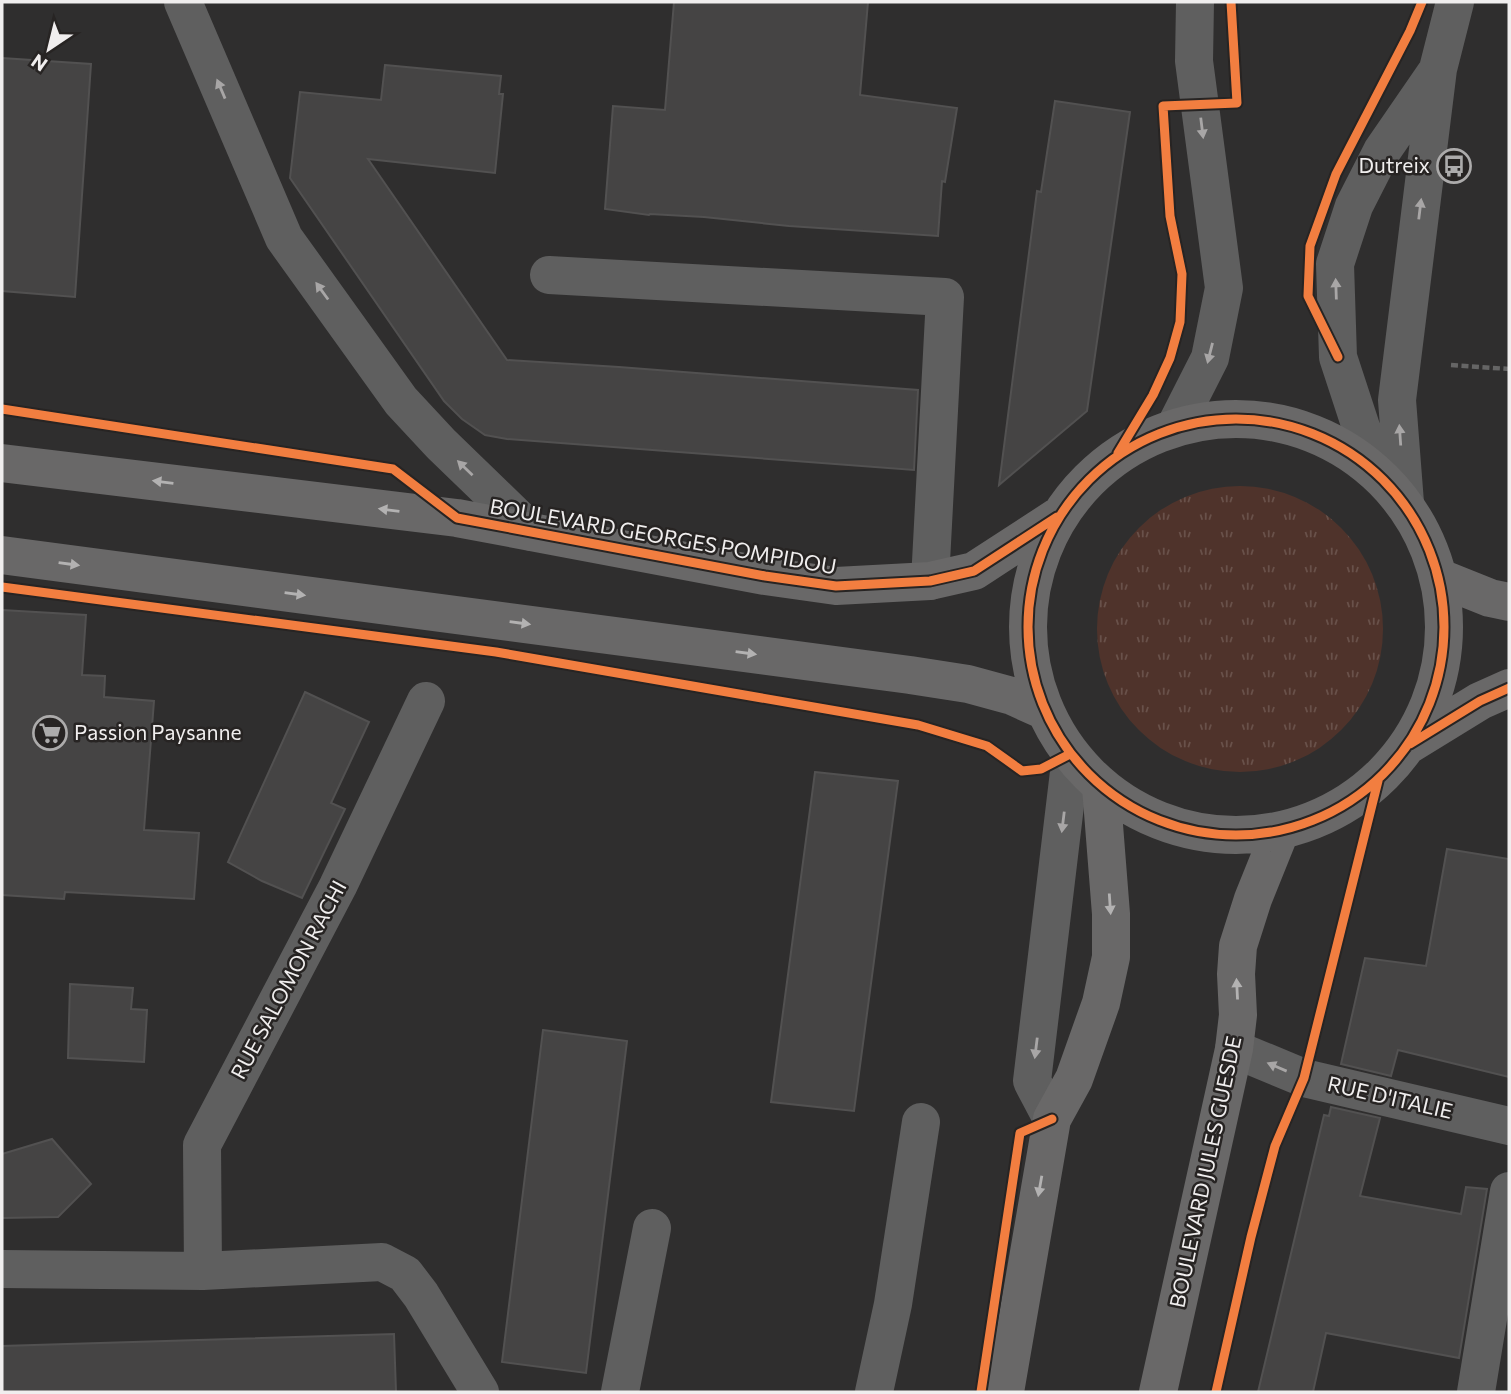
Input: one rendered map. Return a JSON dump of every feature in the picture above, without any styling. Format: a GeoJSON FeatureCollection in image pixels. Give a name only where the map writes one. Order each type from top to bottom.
{"type":"FeatureCollection","features":[{"type":"Feature","properties":{"kind":"main road","name":"BOULEVARD GEORGES POMPIDOU"},"geometry":{"type":"LineString","coordinates":[[1228,417],[1282,422],[1332,440],[1375,471],[1405,503],[1426,539],[1440,578],[1446,635],[1436,692],[1410,744],[1378,781],[1332,813],[1280,832],[1217,835],[1155,820],[1101,787],[1070,754],[1043,710],[1030,661],[1027,612],[1036,563],[1057,517],[1084,482],[1118,453],[1176,425],[1228,417]]}},
{"type":"Feature","properties":{"kind":"main road","name":"BOULEVARD GEORGES POMPIDOU"},"geometry":{"type":"LineString","coordinates":[[2,463],[457,518],[765,576],[836,586],[930,581],[974,571],[1057,517]]}},
{"type":"Feature","properties":{"kind":"main road"},"geometry":{"type":"LineString","coordinates":[[2,555],[909,675],[968,684],[1012,696],[1043,710]]}},
{"type":"Feature","properties":{"kind":"main road"},"geometry":{"type":"LineString","coordinates":[[1440,578],[1490,598],[1509,602]]}},
{"type":"Feature","properties":{"kind":"main road","name":"BOULEVARD GEORGES POMPIDOU"},"geometry":{"type":"LineString","coordinates":[[1410,744],[1480,701],[1509,688]]}},
{"type":"Feature","properties":{"kind":"main road"},"geometry":{"type":"LineString","coordinates":[[1005,1392],[1052,1119],[1074,1079],[1101,1003],[1111,957],[1111,914],[1101,787]]}},
{"type":"Feature","properties":{"kind":"main road","name":"BOULEVARD JULES GUESDE"},"geometry":{"type":"LineString","coordinates":[[1158,1392],[1234,1049],[1238,1015],[1238,946],[1253,899],[1280,832]]}},
{"type":"Feature","properties":{"kind":"street"},"geometry":{"type":"LineString","coordinates":[[183,2],[284,238],[401,401],[441,444],[532,532]]}},
{"type":"Feature","properties":{"kind":"street"},"geometry":{"type":"LineString","coordinates":[[1176,425],[1210,358],[1224,288],[1194,61],[1195,2]]}},
{"type":"Feature","properties":{"kind":"street"},"geometry":{"type":"LineString","coordinates":[[1405,503],[1397,400],[1438,69],[1455,2]]}},
{"type":"Feature","properties":{"kind":"street"},"geometry":{"type":"LineString","coordinates":[[1375,471],[1338,357],[1335,264],[1354,205],[1377,162],[1438,69]]}},
{"type":"Feature","properties":{"kind":"street"},"geometry":{"type":"LineString","coordinates":[[549,275],[945,297],[930,581]]}},
{"type":"Feature","properties":{"kind":"street","name":"RUE SALOMON RACHI"},"geometry":{"type":"LineString","coordinates":[[203,1271],[202,1146],[338,886],[426,701]]}},
{"type":"Feature","properties":{"kind":"street"},"geometry":{"type":"LineString","coordinates":[[1052,1119],[1032,1080],[1070,754]]}},
{"type":"Feature","properties":{"kind":"street","name":"RUE D'ITALIE"},"geometry":{"type":"LineString","coordinates":[[1234,1049],[1304,1078],[1509,1126]]}},
{"type":"Feature","properties":{"kind":"street"},"geometry":{"type":"LineString","coordinates":[[874,1392],[893,1304],[921,1122]]}},
{"type":"Feature","properties":{"kind":"street"},"geometry":{"type":"LineString","coordinates":[[1476,1392],[1509,1191]]}},
{"type":"Feature","properties":{"kind":"street"},"geometry":{"type":"LineString","coordinates":[[620,1392],[652,1228]]}},
{"type":"Feature","properties":{"kind":"street"},"geometry":{"type":"LineString","coordinates":[[2,1269],[203,1271],[382,1262],[405,1274],[421,1295],[480,1392]]}},
{"type":"Feature","properties":{"kind":"path"},"geometry":{"type":"LineString","coordinates":[[1444,364],[1509,369]]}},
{"type":"Feature","properties":{"kind":"green space"},"geometry":{"type":"Polygon","coordinates":[[[1240,486],[1268,489],[1295,497],[1319,510],[1341,528],[1359,550],[1372,574],[1380,601],[1383,629],[1380,657],[1372,684],[1359,708],[1341,730],[1319,748],[1295,761],[1268,769],[1240,772],[1212,769],[1185,761],[1161,748],[1139,730],[1121,708],[1108,684],[1100,657],[1097,629],[1100,601],[1108,574],[1121,550],[1139,528],[1161,510],[1185,497],[1212,489],[1240,486]]]}},
{"type":"Feature","properties":{"kind":"building"},"geometry":{"type":"Polygon","coordinates":[[[674,2],[868,2],[860,95],[957,108],[945,182],[942,181],[938,236],[649,215],[605,209],[613,106],[665,110],[674,2]]]}},
{"type":"Feature","properties":{"kind":"building"},"geometry":{"type":"Polygon","coordinates":[[[2,58],[91,64],[75,297],[2,291],[2,58]]]}},
{"type":"Feature","properties":{"kind":"building"},"geometry":{"type":"Polygon","coordinates":[[[385,65],[501,76],[499,94],[503,94],[495,173],[368,159],[507,360],[918,390],[914,470],[507,439],[485,435],[462,419],[444,401],[290,178],[300,92],[381,100],[385,65]]]}},
{"type":"Feature","properties":{"kind":"building"},"geometry":{"type":"Polygon","coordinates":[[[1055,101],[1130,112],[1087,411],[999,485],[1037,191],[1041,192],[1055,101]]]}},
{"type":"Feature","properties":{"kind":"building"},"geometry":{"type":"Polygon","coordinates":[[[2,610],[86,615],[82,675],[105,676],[104,697],[154,701],[144,830],[199,833],[194,899],[65,892],[64,899],[2,895],[2,610]]]}},
{"type":"Feature","properties":{"kind":"building"},"geometry":{"type":"Polygon","coordinates":[[[305,692],[369,722],[331,803],[345,809],[302,898],[262,881],[228,862],[305,692]]]}},
{"type":"Feature","properties":{"kind":"building"},"geometry":{"type":"Polygon","coordinates":[[[815,772],[898,781],[854,1111],[771,1102],[815,772]]]}},
{"type":"Feature","properties":{"kind":"building"},"geometry":{"type":"Polygon","coordinates":[[[1447,849],[1509,859],[1509,1077],[1398,1050],[1391,1076],[1341,1064],[1365,958],[1426,966],[1447,849]]]}},
{"type":"Feature","properties":{"kind":"building"},"geometry":{"type":"Polygon","coordinates":[[[70,984],[133,988],[131,1009],[147,1010],[144,1062],[68,1058],[70,984]]]}},
{"type":"Feature","properties":{"kind":"building"},"geometry":{"type":"Polygon","coordinates":[[[543,1030],[627,1041],[586,1373],[502,1362],[543,1030]]]}},
{"type":"Feature","properties":{"kind":"building"},"geometry":{"type":"Polygon","coordinates":[[[1331,1107],[1380,1118],[1360,1196],[1461,1214],[1466,1187],[1487,1189],[1459,1358],[1326,1333],[1313,1392],[1258,1392],[1324,1115],[1329,1116],[1331,1107]]]}},
{"type":"Feature","properties":{"kind":"building"},"geometry":{"type":"Polygon","coordinates":[[[52,1139],[91,1184],[58,1217],[2,1218],[2,1154],[52,1139]]]}},
{"type":"Feature","properties":{"kind":"building"},"geometry":{"type":"Polygon","coordinates":[[[394,1334],[396,1392],[2,1392],[2,1346],[394,1334]]]}},
{"type":"Feature","properties":{"kind":"cycle path"},"geometry":{"type":"LineString","coordinates":[[1118,453],[1153,395],[1170,358],[1180,322],[1182,274],[1170,216],[1163,106],[1237,103],[1231,2]]}},
{"type":"Feature","properties":{"kind":"cycle path"},"geometry":{"type":"LineString","coordinates":[[1338,357],[1308,296],[1310,246],[1336,174],[1410,31],[1422,2]]}},
{"type":"Feature","properties":{"kind":"cycle path"},"geometry":{"type":"LineString","coordinates":[[2,409],[393,469],[457,518],[765,576],[836,586],[930,581],[974,571],[1057,517]]}},
{"type":"Feature","properties":{"kind":"cycle path"},"geometry":{"type":"LineString","coordinates":[[1236,419],[1277,423],[1316,434],[1352,454],[1383,480],[1409,511],[1429,547],[1440,586],[1444,627],[1440,668],[1429,707],[1409,743],[1383,774],[1352,800],[1316,820],[1277,831],[1236,835],[1195,831],[1156,820],[1120,800],[1089,774],[1063,743],[1043,707],[1032,668],[1028,627],[1032,586],[1043,547],[1063,511],[1089,480],[1120,454],[1156,434],[1195,423],[1236,419]]}},
{"type":"Feature","properties":{"kind":"cycle path"},"geometry":{"type":"LineString","coordinates":[[2,587],[496,652],[918,725],[987,746],[1022,771],[1041,769],[1070,754]]}},
{"type":"Feature","properties":{"kind":"cycle path"},"geometry":{"type":"LineString","coordinates":[[1410,744],[1480,701],[1509,688]]}},
{"type":"Feature","properties":{"kind":"cycle path"},"geometry":{"type":"LineString","coordinates":[[1216,1392],[1251,1237],[1275,1146],[1304,1078],[1378,781]]}},
{"type":"Feature","properties":{"kind":"cycle path"},"geometry":{"type":"LineString","coordinates":[[981,1392],[1020,1133],[1052,1119]]}},
{"type":"Feature","properties":{"kind":"place","name":"Dutreix"},"geometry":{"type":"Point","coordinates":[1454,166]}},
{"type":"Feature","properties":{"kind":"place","name":"Passion Paysanne"},"geometry":{"type":"Point","coordinates":[50,733]}}]}
